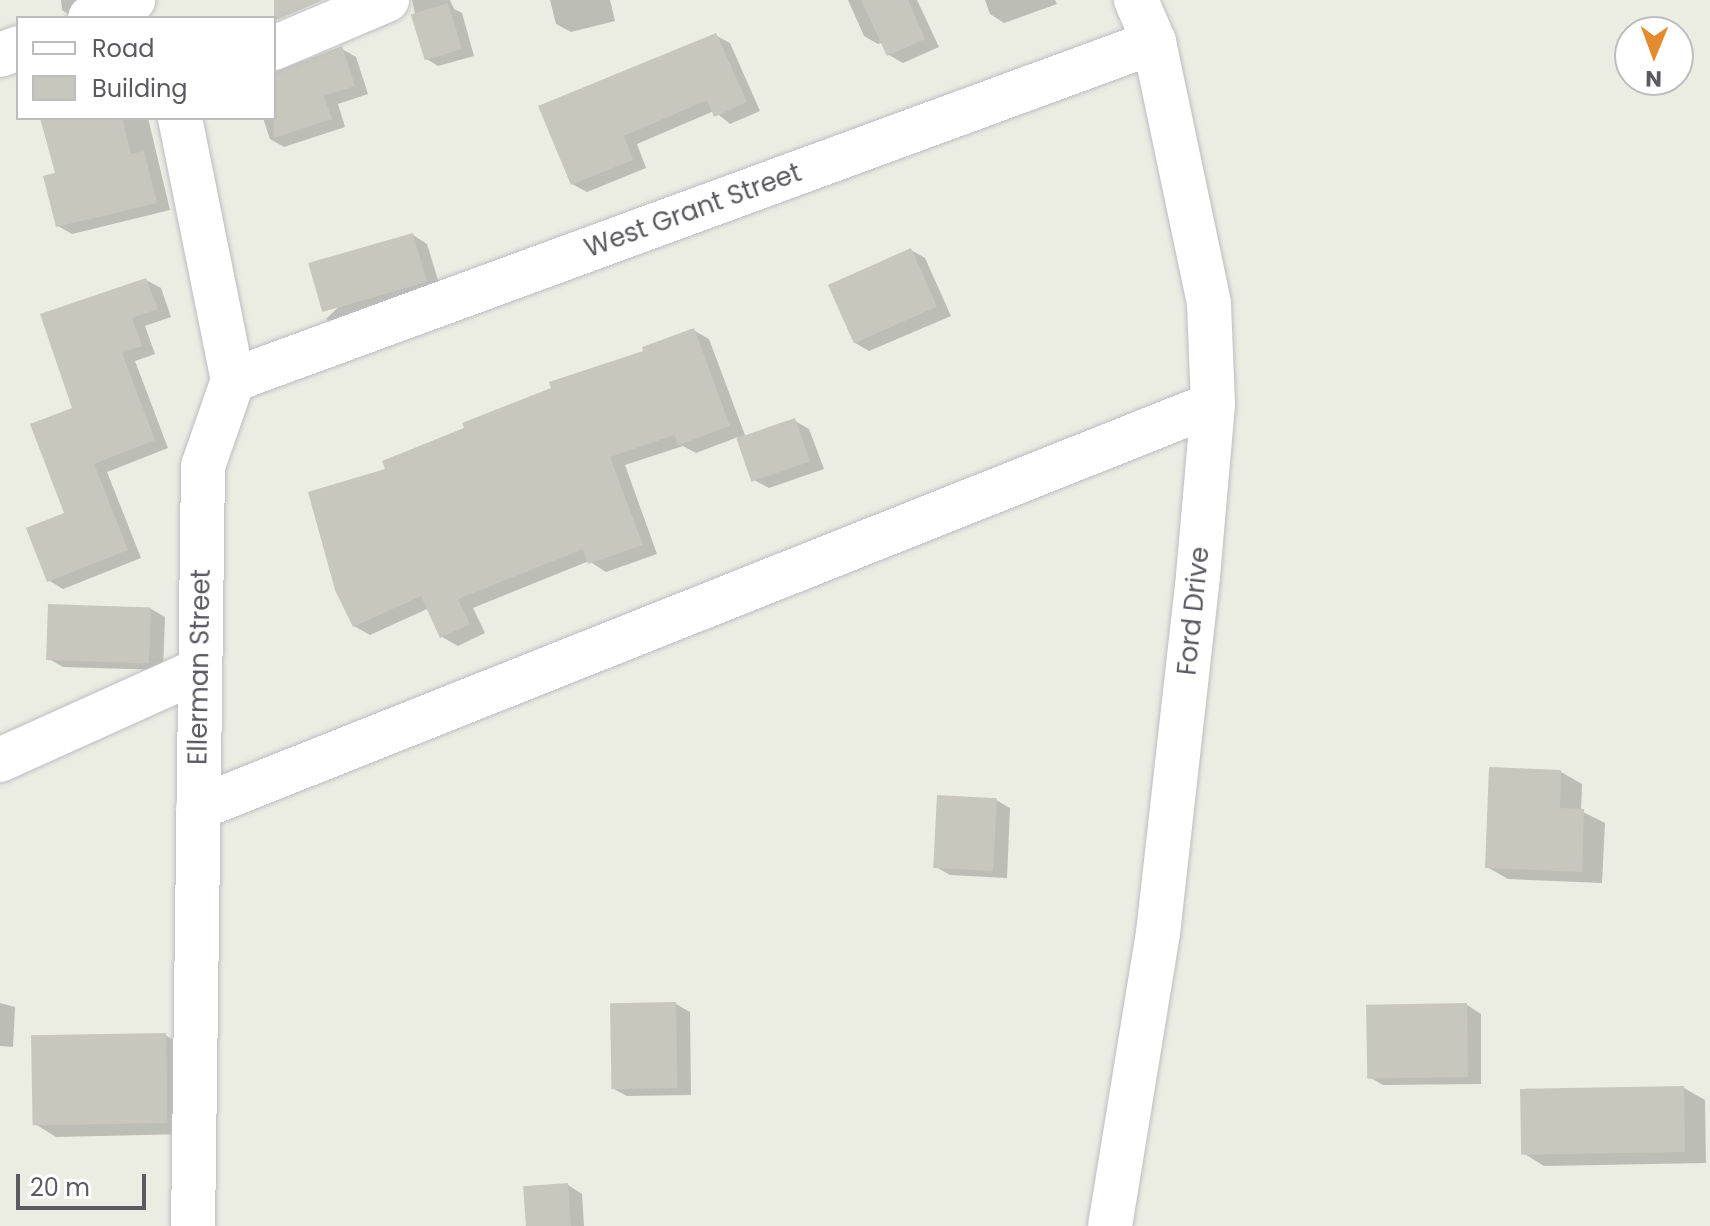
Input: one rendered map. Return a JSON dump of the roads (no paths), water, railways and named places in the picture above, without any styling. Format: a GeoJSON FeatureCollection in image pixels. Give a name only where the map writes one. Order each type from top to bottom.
{"type":"FeatureCollection","features":[{"type":"Feature","properties":{"kind":"street"},"geometry":{"type":"LineString","coordinates":[[95,16],[133,0]]}},
{"type":"Feature","properties":{"kind":"street"},"geometry":{"type":"LineString","coordinates":[[276,47],[387,0]]}},
{"type":"Feature","properties":{"kind":"street","name":"Ford Drive"},"geometry":{"type":"LineString","coordinates":[[1110,1226],[1158,933],[1198,576],[1213,404],[1209,303],[1154,42],[1136,0]]}},
{"type":"Feature","properties":{"kind":"street","name":"West Grant Street"},"geometry":{"type":"LineString","coordinates":[[233,380],[1154,42]]}},
{"type":"Feature","properties":{"kind":"street"},"geometry":{"type":"LineString","coordinates":[[180,120],[233,380]]}},
{"type":"Feature","properties":{"kind":"street","name":"Ellerman Street"},"geometry":{"type":"LineString","coordinates":[[193,1226],[203,466],[233,380]]}},
{"type":"Feature","properties":{"kind":"street"},"geometry":{"type":"LineString","coordinates":[[198,808],[1213,404]]}},
{"type":"Feature","properties":{"kind":"street"},"geometry":{"type":"LineString","coordinates":[[0,760],[199,670]]}}]}
